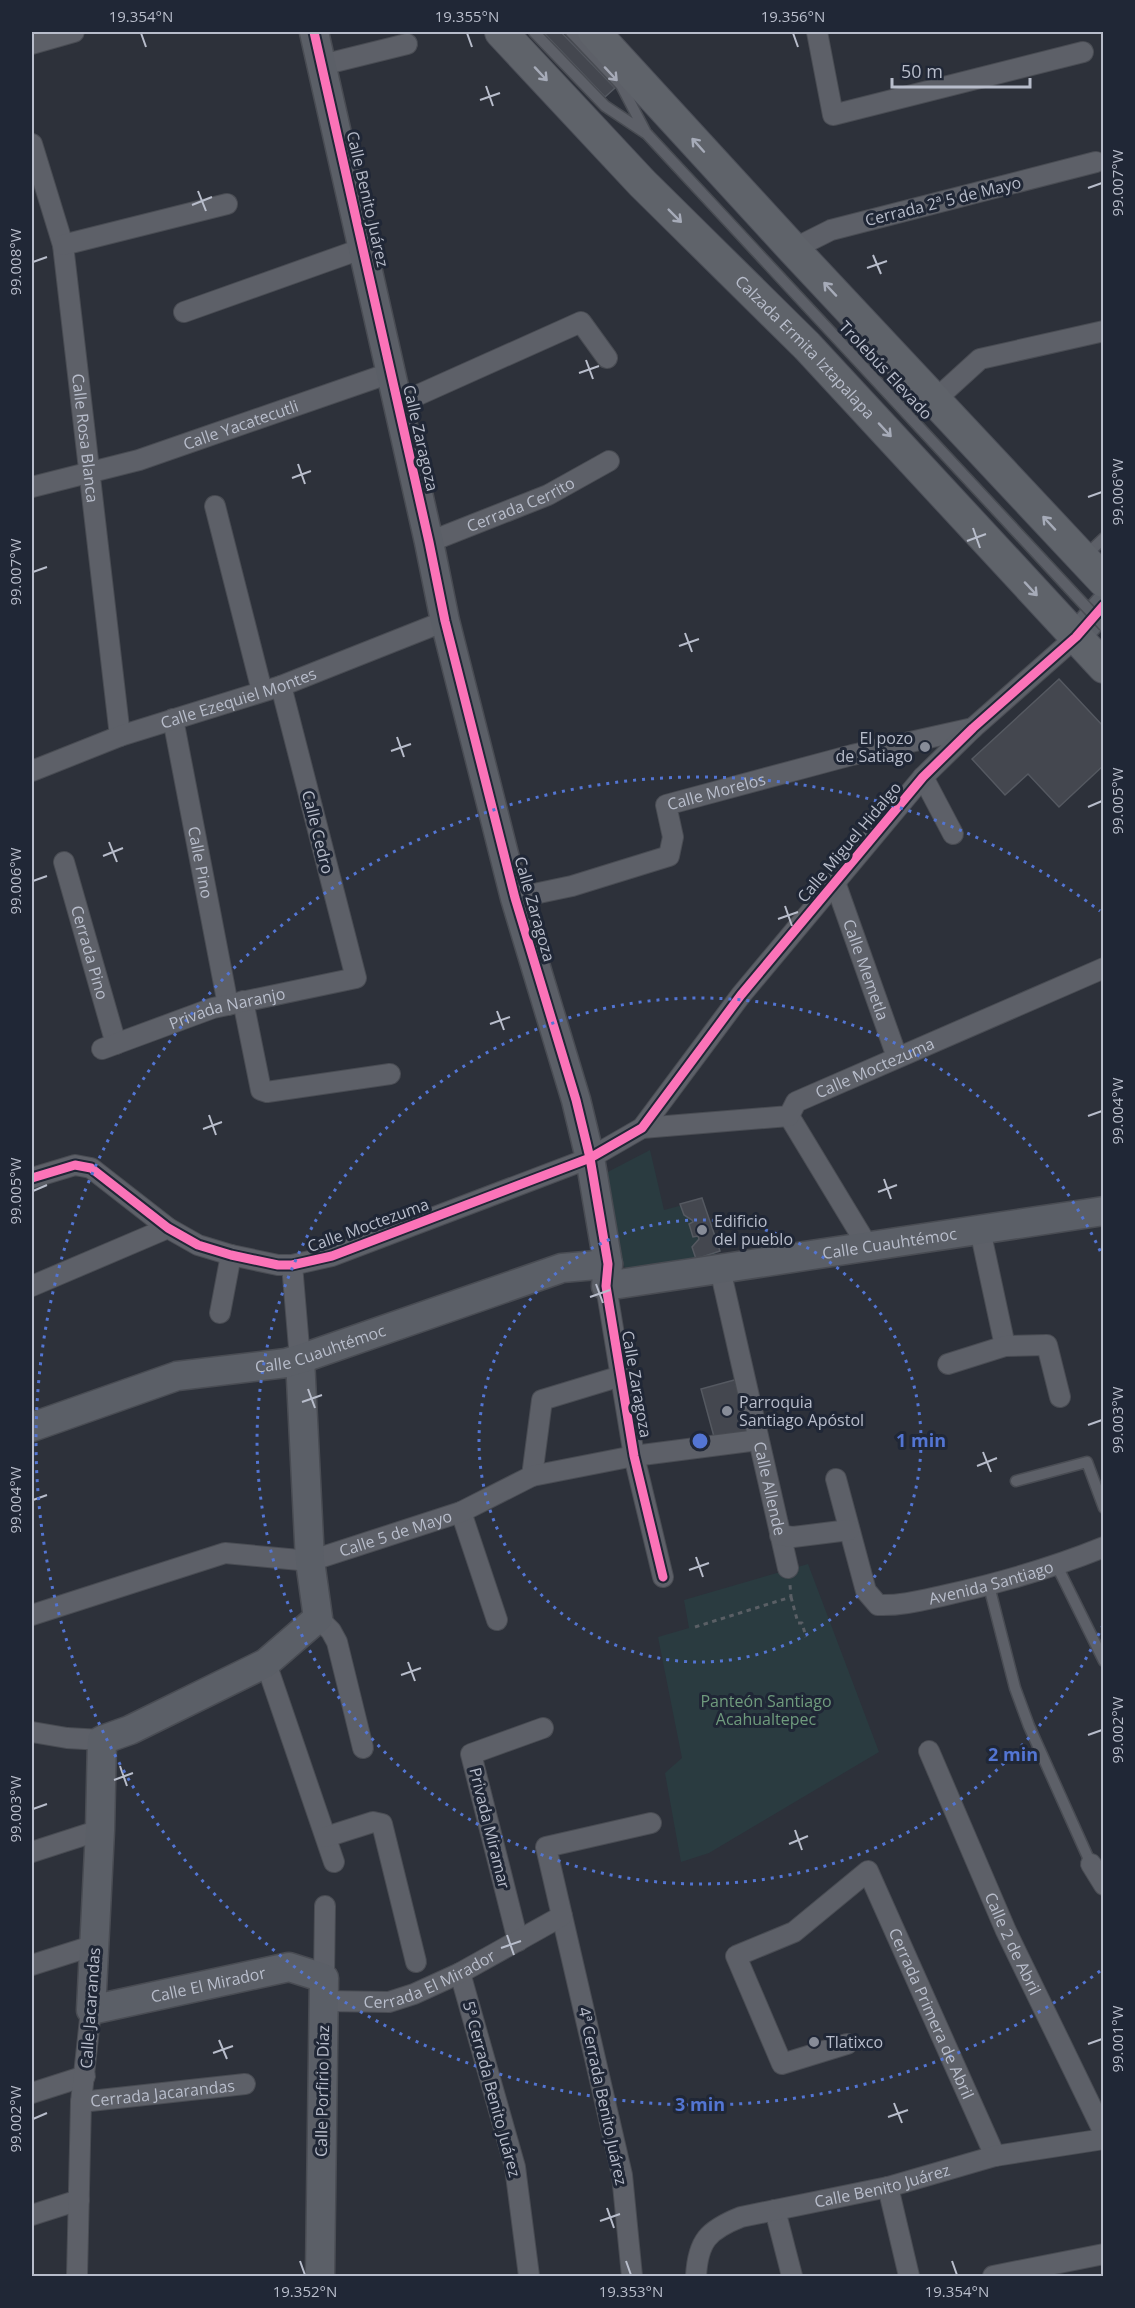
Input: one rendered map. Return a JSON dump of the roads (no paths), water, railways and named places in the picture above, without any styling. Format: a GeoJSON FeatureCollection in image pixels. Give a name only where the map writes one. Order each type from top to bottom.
{"type":"FeatureCollection","features":[{"type":"Feature","properties":{"kind":"main road","name":"Calzada Ermita Iztapalapa"},"geometry":{"type":"LineString","coordinates":[[501,32],[642,183],[1090,631],[1104,667]]}},
{"type":"Feature","properties":{"kind":"main road"},"geometry":{"type":"LineString","coordinates":[[594,32],[935,400],[1093,548],[1104,581]]}},
{"type":"Feature","properties":{"kind":"street"},"geometry":{"type":"LineString","coordinates":[[32,44],[74,32]]}},
{"type":"Feature","properties":{"kind":"street","name":"Calle Benito Juárez"},"geometry":{"type":"LineString","coordinates":[[314,32],[364,248],[390,373]]}},
{"type":"Feature","properties":{"kind":"street"},"geometry":{"type":"LineString","coordinates":[[817,32],[833,115],[1083,52]]}},
{"type":"Feature","properties":{"kind":"street"},"geometry":{"type":"LineString","coordinates":[[322,65],[407,44]]}},
{"type":"Feature","properties":{"kind":"street","name":"Calle Rosa Blanca"},"geometry":{"type":"LineString","coordinates":[[32,144],[63,245],[120,736]]}},
{"type":"Feature","properties":{"kind":"street","name":"Cerrada 2ª 5 de Mayo"},"geometry":{"type":"LineString","coordinates":[[793,249],[831,230],[1096,162]]}},
{"type":"Feature","properties":{"kind":"street"},"geometry":{"type":"LineString","coordinates":[[63,245],[227,204]]}},
{"type":"Feature","properties":{"kind":"street"},"geometry":{"type":"LineString","coordinates":[[184,312],[364,248]]}},
{"type":"Feature","properties":{"kind":"street"},"geometry":{"type":"LineString","coordinates":[[398,404],[581,322],[607,358]]}},
{"type":"Feature","properties":{"kind":"street"},"geometry":{"type":"LineString","coordinates":[[935,400],[980,359],[1104,331]]}},
{"type":"Feature","properties":{"kind":"street","name":"Calle Yacatecutli"},"geometry":{"type":"LineString","coordinates":[[32,487],[139,460],[390,373]]}},
{"type":"Feature","properties":{"kind":"street","name":"Calle Zaragoza"},"geometry":{"type":"LineString","coordinates":[[390,373],[445,621],[515,898],[576,1100],[590,1158],[634,1456],[663,1577]]}},
{"type":"Feature","properties":{"kind":"street","name":"Cerrada Cerrito"},"geometry":{"type":"LineString","coordinates":[[429,542],[548,495],[609,461]]}},
{"type":"Feature","properties":{"kind":"street","name":"Calle Cedro"},"geometry":{"type":"LineString","coordinates":[[215,506],[356,978]]}},
{"type":"Feature","properties":{"kind":"street"},"geometry":{"type":"LineString","coordinates":[[1090,631],[1104,605]]}},
{"type":"Feature","properties":{"kind":"street","name":"Calle Ezequiel Montes"},"geometry":{"type":"LineString","coordinates":[[32,771],[120,736],[271,689],[445,621]]}},
{"type":"Feature","properties":{"kind":"street","name":"Calle Miguel Hidalgo"},"geometry":{"type":"LineString","coordinates":[[590,1158],[642,1128],[741,995],[923,777],[973,728],[1090,631]]}},
{"type":"Feature","properties":{"kind":"street","name":"Calle Pino"},"geometry":{"type":"LineString","coordinates":[[173,719],[236,1003],[261,1090],[267,1092],[390,1074]]}},
{"type":"Feature","properties":{"kind":"street","name":"Calle Morelos"},"geometry":{"type":"LineString","coordinates":[[515,898],[572,886],[669,856],[673,837],[666,805],[852,755],[973,728]]}},
{"type":"Feature","properties":{"kind":"street"},"geometry":{"type":"LineString","coordinates":[[923,777],[953,834]]}},
{"type":"Feature","properties":{"kind":"street","name":"Cerrada Pino"},"geometry":{"type":"LineString","coordinates":[[64,862],[109,1046]]}},
{"type":"Feature","properties":{"kind":"street","name":"Calle Memetla"},"geometry":{"type":"LineString","coordinates":[[835,882],[897,1057]]}},
{"type":"Feature","properties":{"kind":"street","name":"Calle Moctezuma"},"geometry":{"type":"LineString","coordinates":[[789,1116],[796,1102],[897,1057],[1102,973]]}},
{"type":"Feature","properties":{"kind":"street","name":"Privada Naranjo"},"geometry":{"type":"LineString","coordinates":[[109,1046],[213,1008],[356,978]]}},
{"type":"Feature","properties":{"kind":"street"},"geometry":{"type":"LineString","coordinates":[[642,1128],[789,1116],[867,1245]]}},
{"type":"Feature","properties":{"kind":"street","name":"Calle Moctezuma"},"geometry":{"type":"LineString","coordinates":[[32,1178],[75,1165],[91,1168],[168,1228],[198,1245],[278,1265],[292,1265],[332,1256],[590,1158]]}},
{"type":"Feature","properties":{"kind":"street","name":"Calle Cuauhtémoc"},"geometry":{"type":"LineString","coordinates":[[32,1427],[177,1376],[286,1363],[300,1359],[562,1268],[607,1275],[720,1269],[1104,1211]]}},
{"type":"Feature","properties":{"kind":"street"},"geometry":{"type":"LineString","coordinates":[[32,1286],[168,1228]]}},
{"type":"Feature","properties":{"kind":"street"},"geometry":{"type":"LineString","coordinates":[[980,1230],[1005,1346]]}},
{"type":"Feature","properties":{"kind":"street"},"geometry":{"type":"LineString","coordinates":[[220,1313],[231,1255]]}},
{"type":"Feature","properties":{"kind":"street"},"geometry":{"type":"LineString","coordinates":[[292,1265],[300,1359],[310,1561],[318,1618],[331,1631],[337,1642],[363,1748]]}},
{"type":"Feature","properties":{"kind":"street","name":"Calle Allende"},"geometry":{"type":"LineString","coordinates":[[720,1269],[788,1568]]}},
{"type":"Feature","properties":{"kind":"street"},"geometry":{"type":"LineString","coordinates":[[948,1364],[1005,1346],[1047,1345],[1060,1397]]}},
{"type":"Feature","properties":{"kind":"street"},"geometry":{"type":"LineString","coordinates":[[532,1476],[542,1401],[621,1376]]}},
{"type":"Feature","properties":{"kind":"street","name":"Calle 5 de Mayo"},"geometry":{"type":"LineString","coordinates":[[32,1615],[225,1553],[310,1561],[461,1512],[532,1476],[634,1456],[758,1440]]}},
{"type":"Feature","properties":{"kind":"street"},"geometry":{"type":"LineString","coordinates":[[780,1535],[793,1537],[849,1530],[836,1479]]}},
{"type":"Feature","properties":{"kind":"street"},"geometry":{"type":"LineString","coordinates":[[461,1512],[497,1620]]}},
{"type":"Feature","properties":{"kind":"street","name":"Avenida Santiago"},"geometry":{"type":"LineString","coordinates":[[849,1530],[866,1591],[878,1605],[896,1605],[989,1586],[1057,1566],[1104,1547]]}},
{"type":"Feature","properties":{"kind":"street"},"geometry":{"type":"LineString","coordinates":[[32,1732],[67,1738],[102,1740],[130,1730],[266,1663],[318,1618]]}},
{"type":"Feature","properties":{"kind":"street"},"geometry":{"type":"LineString","coordinates":[[266,1663],[334,1862]]}},
{"type":"Feature","properties":{"kind":"street","name":"Privada Miramar"},"geometry":{"type":"LineString","coordinates":[[518,1941],[471,1754],[543,1728]]}},
{"type":"Feature","properties":{"kind":"street","name":"Calle Jacarandas"},"geometry":{"type":"LineString","coordinates":[[77,2277],[81,2102],[86,2076],[91,2010],[102,1740]]}},
{"type":"Feature","properties":{"kind":"street","name":"Calle 2 de Abril"},"geometry":{"type":"LineString","coordinates":[[929,1751],[1006,1931],[1104,2133]]}},
{"type":"Feature","properties":{"kind":"street"},"geometry":{"type":"LineString","coordinates":[[326,1837],[373,1822],[382,1824],[416,1962]]}},
{"type":"Feature","properties":{"kind":"street"},"geometry":{"type":"LineString","coordinates":[[562,1916],[546,1847],[651,1823]]}},
{"type":"Feature","properties":{"kind":"street"},"geometry":{"type":"LineString","coordinates":[[32,1852],[100,1830]]}},
{"type":"Feature","properties":{"kind":"street"},"geometry":{"type":"LineString","coordinates":[[1091,1864],[1104,1885]]}},
{"type":"Feature","properties":{"kind":"street","name":"Cerrada Primera de Abril"},"geometry":{"type":"LineString","coordinates":[[847,2044],[782,2064],[736,1956],[794,1932],[868,1871],[995,2156]]}},
{"type":"Feature","properties":{"kind":"street","name":"Calle Porfirio Díaz"},"geometry":{"type":"LineString","coordinates":[[320,2277],[325,1906]]}},
{"type":"Feature","properties":{"kind":"street","name":"Cerrada El Mirador"},"geometry":{"type":"LineString","coordinates":[[323,1989],[389,2002],[414,1994],[460,1973],[562,1916]]}},
{"type":"Feature","properties":{"kind":"street","name":"4ª Cerrada Benito Juárez"},"geometry":{"type":"LineString","coordinates":[[562,1916],[622,2175],[632,2277]]}},
{"type":"Feature","properties":{"kind":"street"},"geometry":{"type":"LineString","coordinates":[[32,1965],[94,1945]]}},
{"type":"Feature","properties":{"kind":"street","name":"Calle El Mirador"},"geometry":{"type":"LineString","coordinates":[[91,2010],[289,1967],[323,1989]]}},
{"type":"Feature","properties":{"kind":"street","name":"5ª Cerrada Benito Juárez"},"geometry":{"type":"LineString","coordinates":[[460,1973],[515,2167],[529,2277]]}},
{"type":"Feature","properties":{"kind":"street"},"geometry":{"type":"LineString","coordinates":[[32,2093],[86,2076]]}},
{"type":"Feature","properties":{"kind":"street","name":"Cerrada Jacarandas"},"geometry":{"type":"LineString","coordinates":[[81,2102],[245,2084]]}},
{"type":"Feature","properties":{"kind":"street","name":"Calle Benito Juárez"},"geometry":{"type":"LineString","coordinates":[[696,2277],[697,2258],[705,2238],[721,2225],[731,2221],[888,2187],[995,2156],[1104,2139]]}},
{"type":"Feature","properties":{"kind":"street"},"geometry":{"type":"LineString","coordinates":[[888,2187],[909,2277]]}},
{"type":"Feature","properties":{"kind":"street"},"geometry":{"type":"LineString","coordinates":[[32,2215],[79,2200]]}},
{"type":"Feature","properties":{"kind":"street"},"geometry":{"type":"LineString","coordinates":[[775,2210],[792,2277]]}},
{"type":"Feature","properties":{"kind":"street"},"geometry":{"type":"LineString","coordinates":[[1003,2276],[1104,2254]]}},
{"type":"Feature","properties":{"kind":"lane","name":"Trolebús Elevado"},"geometry":{"type":"LineString","coordinates":[[534,32],[605,106],[647,134]]}},
{"type":"Feature","properties":{"kind":"lane","name":"Trolebús Elevado"},"geometry":{"type":"LineString","coordinates":[[571,32],[621,85],[647,134],[1090,631]]}},
{"type":"Feature","properties":{"kind":"lane"},"geometry":{"type":"LineString","coordinates":[[1016,1481],[1087,1462],[1104,1508]]}},
{"type":"Feature","properties":{"kind":"lane"},"geometry":{"type":"LineString","coordinates":[[1057,1566],[1104,1661]]}},
{"type":"Feature","properties":{"kind":"lane"},"geometry":{"type":"LineString","coordinates":[[989,1586],[1015,1688],[1029,1726],[1091,1864]]}},
{"type":"Feature","properties":{"kind":"place","name":"El pozo de Satiago"},"geometry":{"type":"Point","coordinates":[925,747]}},
{"type":"Feature","properties":{"kind":"place","name":"Edificio del pueblo"},"geometry":{"type":"Point","coordinates":[702,1230]}},
{"type":"Feature","properties":{"kind":"place","name":"Parroquia Santiago Apóstol"},"geometry":{"type":"Point","coordinates":[727,1411]}},
{"type":"Feature","properties":{"kind":"place","name":"Tlatixco"},"geometry":{"type":"Point","coordinates":[814,2042]}},
{"type":"Feature","properties":{"kind":"park label","name":"Panteón Santiago Acahualtepec"},"geometry":{"type":"Point","coordinates":[766,1710]}}]}
